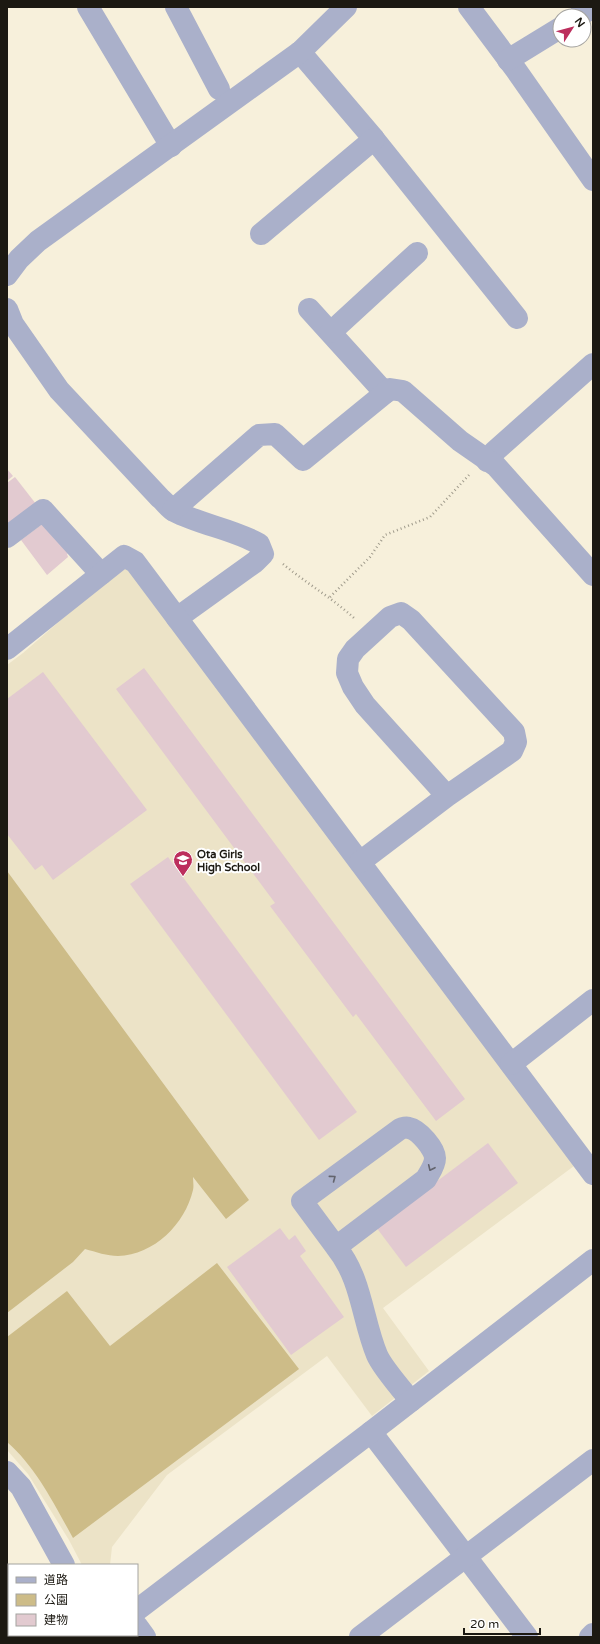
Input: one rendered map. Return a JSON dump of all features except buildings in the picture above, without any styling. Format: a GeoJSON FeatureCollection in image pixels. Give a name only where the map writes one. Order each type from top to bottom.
{"type":"FeatureCollection","features":[{"type":"Feature","properties":{"kind":"street"},"geometry":{"type":"LineString","coordinates":[[88,7],[171,146]]}},
{"type":"Feature","properties":{"kind":"street"},"geometry":{"type":"LineString","coordinates":[[176,7],[219,89]]}},
{"type":"Feature","properties":{"kind":"street"},"geometry":{"type":"LineString","coordinates":[[7,275],[19,259],[38,241],[300,52],[346,7]]}},
{"type":"Feature","properties":{"kind":"street"},"geometry":{"type":"LineString","coordinates":[[469,7],[593,180]]}},
{"type":"Feature","properties":{"kind":"street"},"geometry":{"type":"LineString","coordinates":[[508,60],[552,33]]}},
{"type":"Feature","properties":{"kind":"street"},"geometry":{"type":"LineString","coordinates":[[300,52],[374,139],[517,318]]}},
{"type":"Feature","properties":{"kind":"street"},"geometry":{"type":"LineString","coordinates":[[261,234],[374,139]]}},
{"type":"Feature","properties":{"kind":"street"},"geometry":{"type":"LineString","coordinates":[[330,332],[418,253]]}},
{"type":"Feature","properties":{"kind":"street"},"geometry":{"type":"LineString","coordinates":[[7,309],[13,324],[59,390],[172,510],[249,538],[259,544],[263,554],[255,562],[177,618]]}},
{"type":"Feature","properties":{"kind":"street"},"geometry":{"type":"LineString","coordinates":[[309,309],[385,393]]}},
{"type":"Feature","properties":{"kind":"street"},"geometry":{"type":"LineString","coordinates":[[486,460],[593,364]]}},
{"type":"Feature","properties":{"kind":"street"},"geometry":{"type":"LineString","coordinates":[[172,510],[259,435],[275,434],[303,460],[390,389],[403,391],[460,441],[496,466],[593,575]]}},
{"type":"Feature","properties":{"kind":"street"},"geometry":{"type":"LineString","coordinates":[[7,537],[43,510],[101,574]]}},
{"type":"Feature","properties":{"kind":"street"},"geometry":{"type":"LineString","coordinates":[[7,649],[124,556],[135,562],[593,1174]]}},
{"type":"Feature","properties":{"kind":"street"},"geometry":{"type":"LineString","coordinates":[[360,862],[447,796],[512,751],[516,742],[514,732],[411,620],[401,613],[390,617],[355,648],[348,659],[347,673],[353,687],[365,705],[447,796]]}},
{"type":"Feature","properties":{"kind":"street"},"geometry":{"type":"LineString","coordinates":[[511,1064],[593,1000]]}},
{"type":"Feature","properties":{"kind":"street"},"geometry":{"type":"LineString","coordinates":[[336,1247],[426,1179],[432,1169],[435,1159],[434,1151],[424,1138],[410,1128],[400,1129],[302,1201],[336,1247],[355,1280],[367,1318],[369,1333],[378,1357],[411,1402]]}},
{"type":"Feature","properties":{"kind":"street"},"geometry":{"type":"LineString","coordinates":[[138,1609],[372,1432],[593,1260]]}},
{"type":"Feature","properties":{"kind":"street"},"geometry":{"type":"LineString","coordinates":[[372,1432],[527,1637]]}},
{"type":"Feature","properties":{"kind":"street"},"geometry":{"type":"LineString","coordinates":[[360,1637],[593,1460]]}},
{"type":"Feature","properties":{"kind":"street"},"geometry":{"type":"LineString","coordinates":[[7,1472],[21,1487],[63,1564]]}},
{"type":"Feature","properties":{"kind":"street"},"geometry":{"type":"LineString","coordinates":[[138,1627],[145,1637]]}},
{"type":"Feature","properties":{"kind":"street"},"geometry":{"type":"LineString","coordinates":[[590,1637],[593,1634]]}},
{"type":"Feature","properties":{"kind":"path"},"geometry":{"type":"LineString","coordinates":[[330,598],[370,557],[385,534],[430,517],[486,460]]}},
{"type":"Feature","properties":{"kind":"path"},"geometry":{"type":"LineString","coordinates":[[262,552],[276,558],[302,580],[330,598],[372,634]]}},
{"type":"Feature","properties":{"kind":"shaded area","name":"Ota Girls High School"},"geometry":{"type":"Polygon","coordinates":[[[123,566],[129,567],[574,1166],[383,1308],[429,1371],[372,1416],[327,1356],[167,1475],[112,1547],[110,1564],[81,1564],[69,1540],[28,1474],[7,1450],[7,665],[23,653],[123,566]]]}},
{"type":"Feature","properties":{"kind":"green space"},"geometry":{"type":"Polygon","coordinates":[[[7,871],[249,1200],[226,1219],[193,1177],[193,1190],[183,1215],[175,1226],[155,1244],[144,1250],[118,1256],[106,1255],[85,1249],[73,1262],[7,1313],[7,871]]]}},
{"type":"Feature","properties":{"kind":"green space"},"geometry":{"type":"Polygon","coordinates":[[[217,1263],[299,1369],[73,1538],[36,1474],[7,1442],[7,1337],[67,1291],[110,1346],[217,1263]]]}},
{"type":"Feature","properties":{"kind":"place","name":"Ota Girls High School"},"geometry":{"type":"Point","coordinates":[183,877]}}]}
